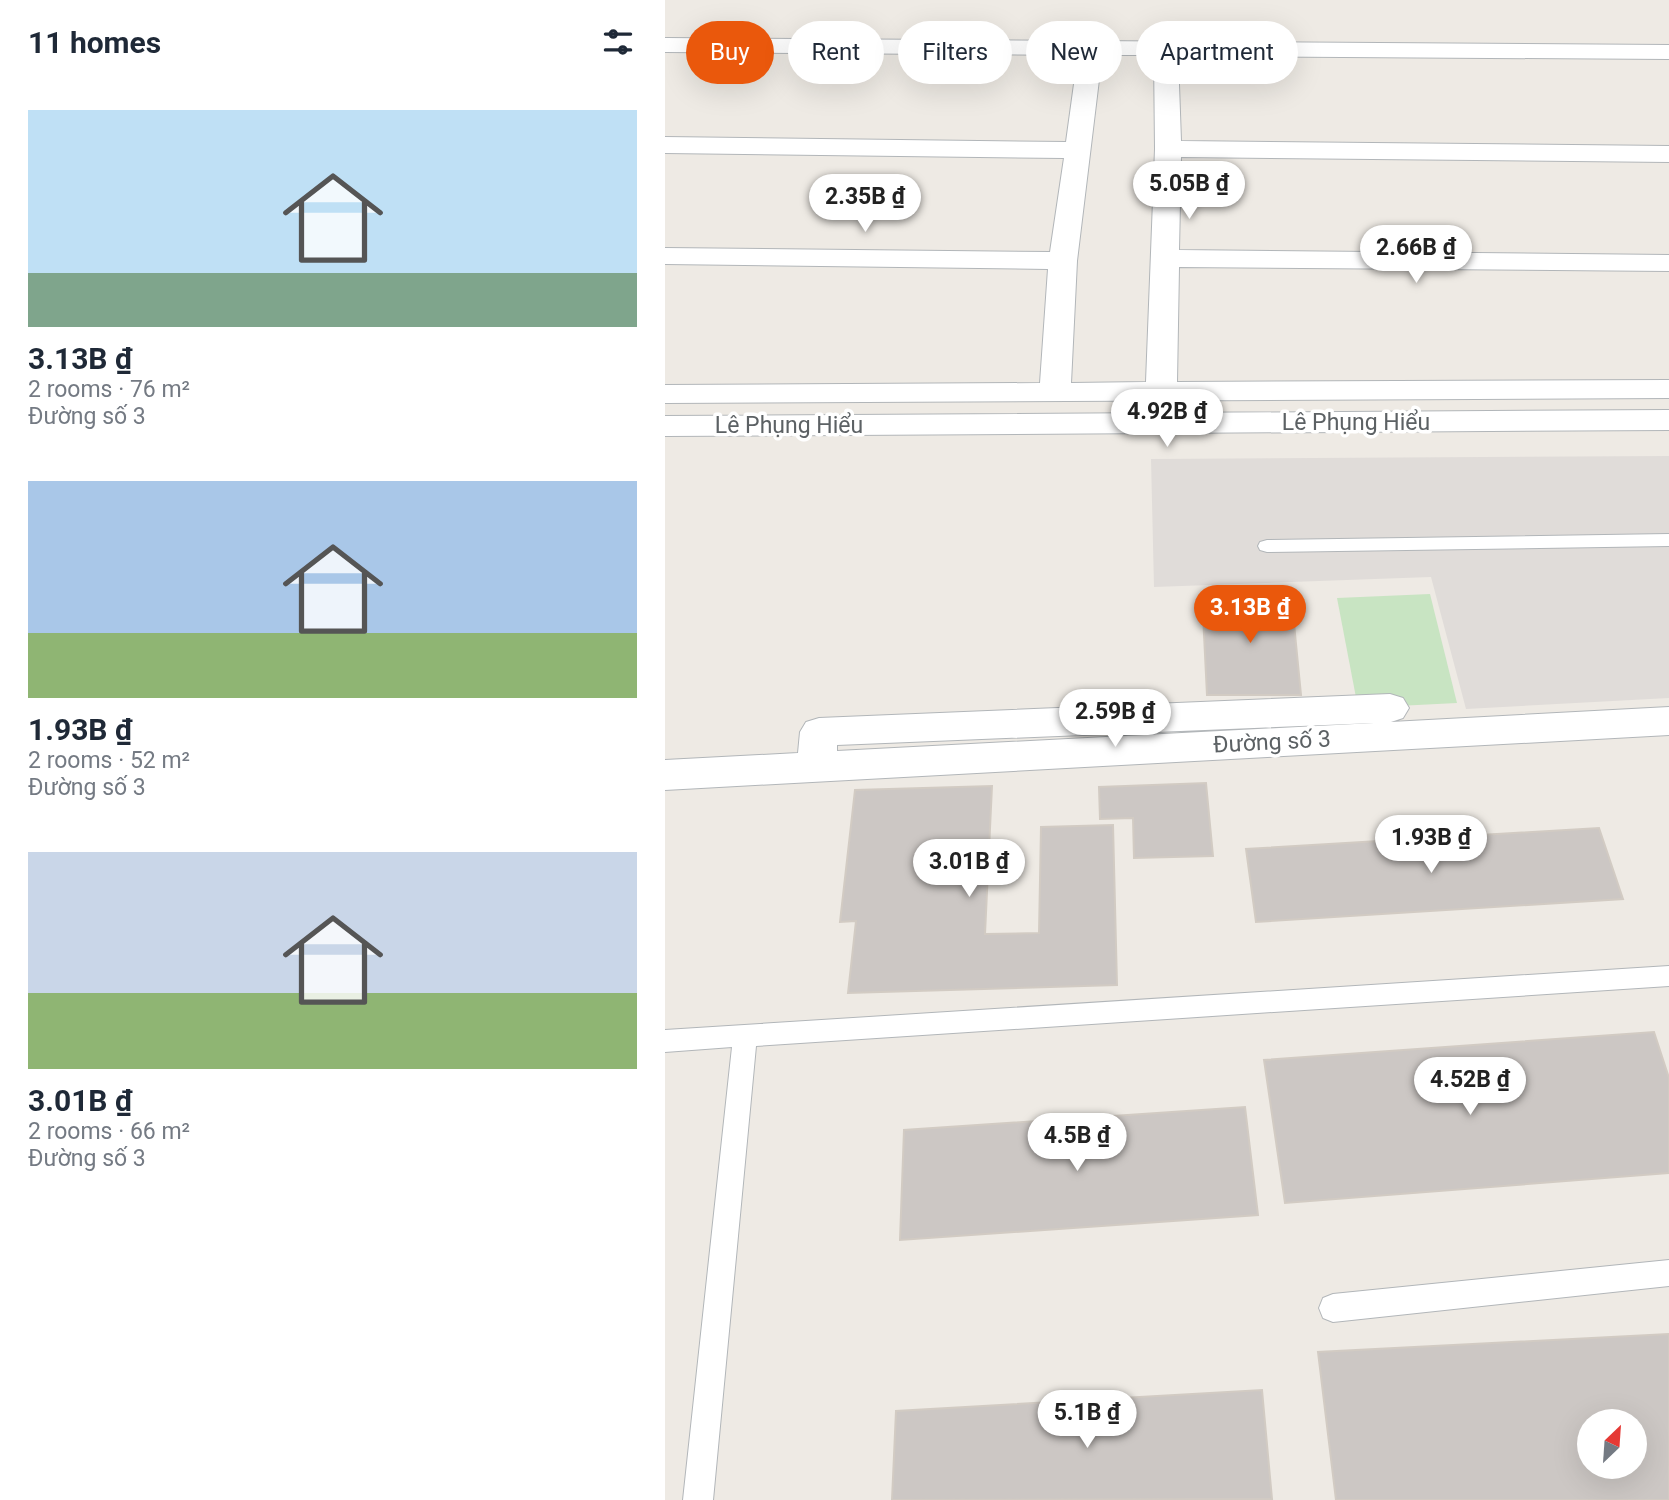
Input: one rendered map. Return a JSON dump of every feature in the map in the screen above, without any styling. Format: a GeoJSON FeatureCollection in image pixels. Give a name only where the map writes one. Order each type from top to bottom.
{"type":"FeatureCollection","features":[{"type":"Feature","properties":{"kind":"street"},"geometry":{"type":"LineString","coordinates":[[665,45],[1026,48]]}},
{"type":"Feature","properties":{"kind":"street"},"geometry":{"type":"LineString","coordinates":[[1298,51],[1669,52]]}},
{"type":"Feature","properties":{"kind":"street"},"geometry":{"type":"LineString","coordinates":[[1055,392],[1063,261],[1086,84]]}},
{"type":"Feature","properties":{"kind":"street"},"geometry":{"type":"LineString","coordinates":[[1161,391],[1168,149],[1167,84]]}},
{"type":"Feature","properties":{"kind":"street"},"geometry":{"type":"LineString","coordinates":[[665,145],[1077,150]]}},
{"type":"Feature","properties":{"kind":"street"},"geometry":{"type":"LineString","coordinates":[[1168,149],[1669,154]]}},
{"type":"Feature","properties":{"kind":"street"},"geometry":{"type":"LineString","coordinates":[[665,256],[1063,261]]}},
{"type":"Feature","properties":{"kind":"street"},"geometry":{"type":"LineString","coordinates":[[1164,258],[1669,262]]}},
{"type":"Feature","properties":{"kind":"street","name":"Lê Phụng Hiểu"},"geometry":{"type":"LineString","coordinates":[[665,394],[1669,389]]}},
{"type":"Feature","properties":{"kind":"street","name":"Lê Phụng Hiểu"},"geometry":{"type":"LineString","coordinates":[[665,405],[1669,400]]}},
{"type":"Feature","properties":{"kind":"street","name":"Lê Phụng Hiểu"},"geometry":{"type":"LineString","coordinates":[[665,426],[1669,420]]}},
{"type":"Feature","properties":{"kind":"street","name":"Lê Phụng Hiểu"},"geometry":{"type":"LineString","coordinates":[[665,450],[1669,445]]}},
{"type":"Feature","properties":{"kind":"street"},"geometry":{"type":"LineString","coordinates":[[816,767],[819,732],[1390,708]]}},
{"type":"Feature","properties":{"kind":"street","name":"Đường số 3"},"geometry":{"type":"LineString","coordinates":[[665,775],[1669,721]]}},
{"type":"Feature","properties":{"kind":"lane"},"geometry":{"type":"LineString","coordinates":[[1267,546],[1669,540]]}},
{"type":"Feature","properties":{"kind":"lane"},"geometry":{"type":"LineString","coordinates":[[665,1041],[1669,976]]}},
{"type":"Feature","properties":{"kind":"lane"},"geometry":{"type":"LineString","coordinates":[[698,1500],[745,1036]]}},
{"type":"Feature","properties":{"kind":"lane"},"geometry":{"type":"LineString","coordinates":[[1333,1308],[1669,1273]]}},
{"type":"Feature","properties":{"kind":"shaded area"},"geometry":{"type":"Polygon","coordinates":[[[1669,456],[1669,698],[1466,709],[1431,577],[1154,587],[1151,459],[1669,456]]]}},
{"type":"Feature","properties":{"kind":"green space"},"geometry":{"type":"Polygon","coordinates":[[[1430,594],[1457,703],[1358,708],[1337,598],[1430,594]]]}},
{"type":"Feature","properties":{"kind":"building"},"geometry":{"type":"Polygon","coordinates":[[[1291,593],[1301,695],[1207,695],[1202,594],[1291,593]]]}},
{"type":"Feature","properties":{"kind":"building"},"geometry":{"type":"Polygon","coordinates":[[[1206,783],[1213,856],[1134,858],[1133,818],[1100,819],[1099,787],[1206,783]]]}},
{"type":"Feature","properties":{"kind":"building"},"geometry":{"type":"Polygon","coordinates":[[[992,786],[985,934],[1039,933],[1041,827],[1113,825],[1117,985],[848,993],[856,921],[840,922],[855,790],[992,786]]]}},
{"type":"Feature","properties":{"kind":"building"},"geometry":{"type":"Polygon","coordinates":[[[1599,828],[1623,899],[1256,922],[1246,849],[1599,828]]]}},
{"type":"Feature","properties":{"kind":"building"},"geometry":{"type":"Polygon","coordinates":[[[1654,1032],[1669,1078],[1669,1173],[1285,1203],[1264,1060],[1654,1032]]]}},
{"type":"Feature","properties":{"kind":"building"},"geometry":{"type":"Polygon","coordinates":[[[1245,1107],[1258,1215],[900,1240],[904,1130],[1245,1107]]]}},
{"type":"Feature","properties":{"kind":"building"},"geometry":{"type":"Polygon","coordinates":[[[1669,1334],[1669,1500],[1336,1500],[1318,1352],[1669,1334]]]}},
{"type":"Feature","properties":{"kind":"building"},"geometry":{"type":"Polygon","coordinates":[[[1262,1390],[1272,1499],[892,1500],[896,1411],[1262,1390]]]}}]}
